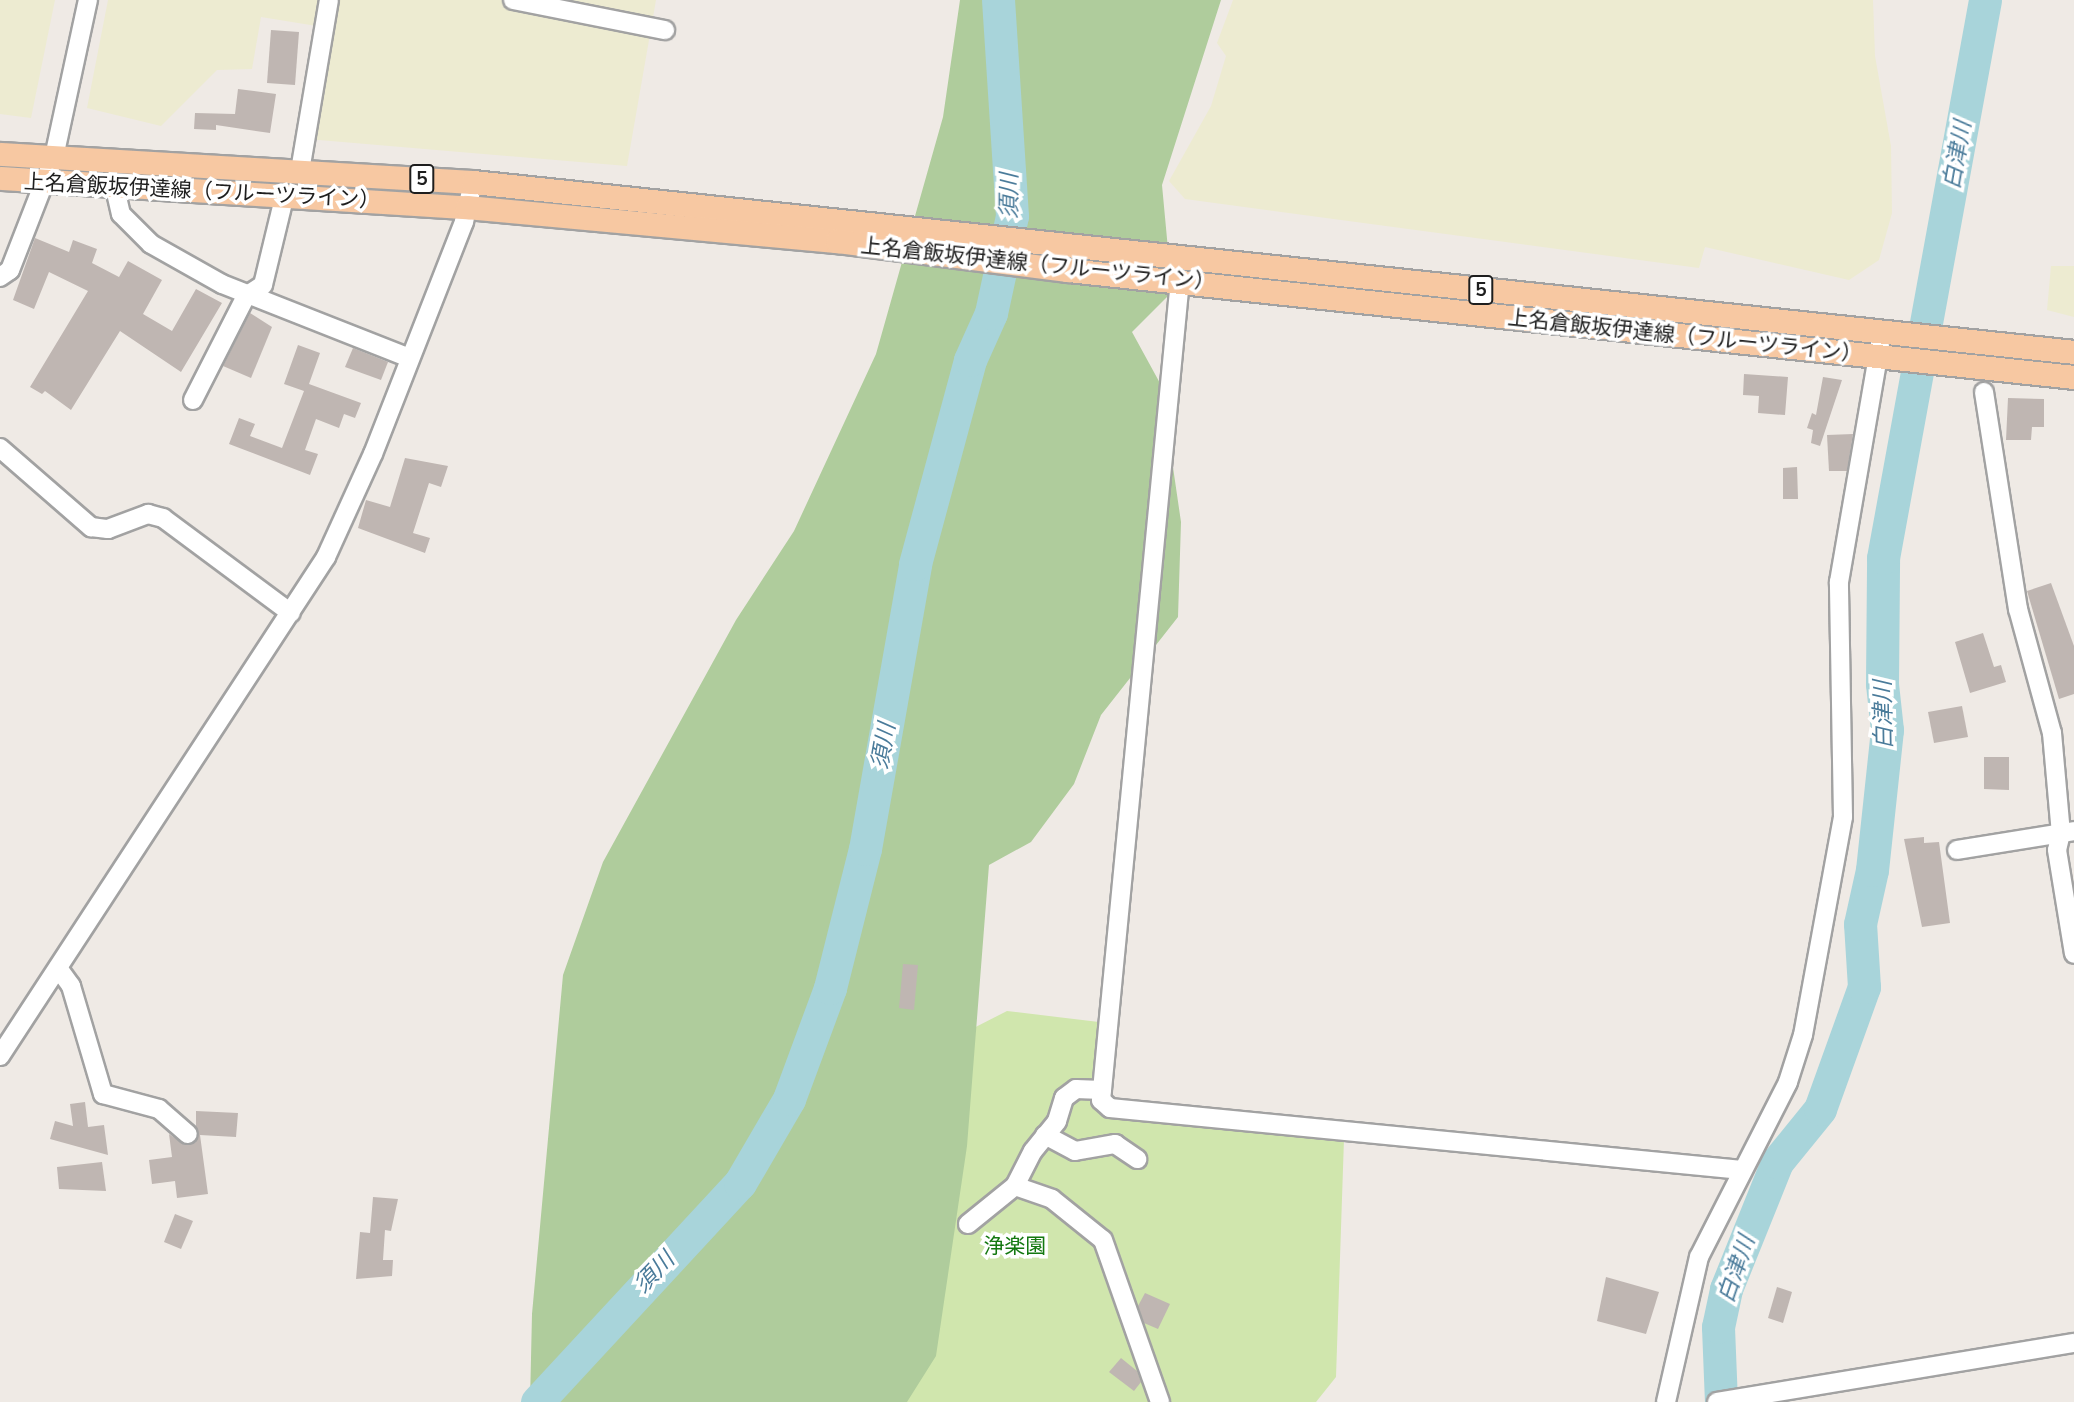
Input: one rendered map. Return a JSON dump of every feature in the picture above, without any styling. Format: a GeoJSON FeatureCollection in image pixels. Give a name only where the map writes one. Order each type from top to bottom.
{"type":"FeatureCollection","features":[{"type":"Feature","properties":{"kind":"main road","name":"上名倉飯坂伊達線（フルーツライン）"},"geometry":{"type":"LineString","coordinates":[[0,155],[474,182],[840,231],[1068,270],[2074,377]]}},
{"type":"Feature","properties":{"kind":"main road","name":"上名倉飯坂伊達線（フルーツライン）"},"geometry":{"type":"LineString","coordinates":[[0,178],[285,194],[1069,246],[2074,352]]}},
{"type":"Feature","properties":{"kind":"street"},"geometry":{"type":"LineString","coordinates":[[0,276],[10,270],[54,158],[88,0]]}},
{"type":"Feature","properties":{"kind":"street"},"geometry":{"type":"LineString","coordinates":[[300,171],[328,0]]}},
{"type":"Feature","properties":{"kind":"street"},"geometry":{"type":"LineString","coordinates":[[513,0],[665,30]]}},
{"type":"Feature","properties":{"kind":"street"},"geometry":{"type":"LineString","coordinates":[[0,1056],[6,1037],[58,968],[326,557],[410,358],[474,182]]}},
{"type":"Feature","properties":{"kind":"street"},"geometry":{"type":"LineString","coordinates":[[114,184],[130,228],[222,284],[251,292],[410,358]]}},
{"type":"Feature","properties":{"kind":"street"},"geometry":{"type":"LineString","coordinates":[[193,400],[251,292],[263,285],[285,194]]}},
{"type":"Feature","properties":{"kind":"street"},"geometry":{"type":"LineString","coordinates":[[1180,280],[1101,1100],[1110,1108],[1742,1170]]}},
{"type":"Feature","properties":{"kind":"street"},"geometry":{"type":"LineString","coordinates":[[1666,1402],[1699,1257],[1796,1060],[1839,842],[1844,783],[1838,688],[1839,582],[1888,333]]}},
{"type":"Feature","properties":{"kind":"street"},"geometry":{"type":"LineString","coordinates":[[1984,392],[2018,610],[2052,733],[2067,832],[2057,850],[2074,954]]}},
{"type":"Feature","properties":{"kind":"street"},"geometry":{"type":"LineString","coordinates":[[0,448],[91,527],[108,529],[148,514],[163,518],[290,613]]}},
{"type":"Feature","properties":{"kind":"street"},"geometry":{"type":"LineString","coordinates":[[1958,850],[2067,832]]}},
{"type":"Feature","properties":{"kind":"street"},"geometry":{"type":"LineString","coordinates":[[58,968],[71,986],[103,1094],[159,1110],[188,1134]]}},
{"type":"Feature","properties":{"kind":"street"},"geometry":{"type":"LineString","coordinates":[[968,1224],[1015,1186],[1045,1135],[1057,1121],[1065,1098],[1076,1089],[1102,1090]]}},
{"type":"Feature","properties":{"kind":"street"},"geometry":{"type":"LineString","coordinates":[[1045,1135],[1075,1151],[1115,1144],[1137,1159]]}},
{"type":"Feature","properties":{"kind":"street"},"geometry":{"type":"LineString","coordinates":[[1015,1186],[1052,1199],[1103,1240],[1160,1402]]}},
{"type":"Feature","properties":{"kind":"street"},"geometry":{"type":"LineString","coordinates":[[1717,1402],[2074,1343]]}},
{"type":"Feature","properties":{"kind":"shaded area"},"geometry":{"type":"Polygon","coordinates":[[[0,0],[55,0],[31,118],[0,114],[0,0]]]}},
{"type":"Feature","properties":{"kind":"shaded area"},"geometry":{"type":"Polygon","coordinates":[[[108,0],[656,0],[627,166],[307,139],[329,28],[261,17],[252,69],[217,70],[161,126],[87,108],[108,0]]]}},
{"type":"Feature","properties":{"kind":"shaded area"},"geometry":{"type":"Polygon","coordinates":[[[1233,0],[1873,0],[1875,56],[1891,146],[1892,213],[1879,260],[1849,280],[1705,247],[1699,268],[1185,199],[1169,181],[1211,106],[1226,56],[1217,43],[1233,0]]]}},
{"type":"Feature","properties":{"kind":"shaded area"},"geometry":{"type":"Polygon","coordinates":[[[2051,266],[2074,266],[2074,317],[2047,310],[2051,266]]]}},
{"type":"Feature","properties":{"kind":"green space"},"geometry":{"type":"Polygon","coordinates":[[[960,0],[1221,0],[1162,185],[1172,292],[1132,332],[1161,385],[1181,522],[1178,617],[1101,715],[1074,784],[1031,842],[989,865],[967,1146],[936,1356],[907,1402],[530,1402],[532,1314],[563,975],[603,862],[736,620],[794,531],[876,354],[943,117],[960,0]]]}},
{"type":"Feature","properties":{"kind":"green space","name":"浄楽園"},"geometry":{"type":"Polygon","coordinates":[[[1007,1011],[1099,1022],[1092,1103],[1108,1118],[1344,1139],[1336,1377],[1316,1402],[869,1402],[905,1063],[1007,1011]]]}},
{"type":"Feature","properties":{"kind":"building"},"geometry":{"type":"Polygon","coordinates":[[[271,30],[299,32],[295,85],[267,83],[271,30]]]}},
{"type":"Feature","properties":{"kind":"building"},"geometry":{"type":"Polygon","coordinates":[[[238,89],[276,94],[270,133],[216,125],[216,130],[194,129],[195,113],[235,114],[238,89]]]}},
{"type":"Feature","properties":{"kind":"building"},"geometry":{"type":"Polygon","coordinates":[[[35,238],[69,252],[73,240],[97,249],[92,263],[119,277],[128,261],[162,280],[143,314],[172,331],[196,289],[222,303],[181,372],[120,331],[71,410],[45,391],[42,394],[30,387],[88,291],[49,272],[34,309],[13,300],[35,238]]]}},
{"type":"Feature","properties":{"kind":"building"},"geometry":{"type":"Polygon","coordinates":[[[250,313],[272,327],[251,378],[223,366],[250,313]]]}},
{"type":"Feature","properties":{"kind":"building"},"geometry":{"type":"Polygon","coordinates":[[[298,345],[320,353],[309,384],[361,403],[355,418],[344,414],[339,428],[316,419],[305,450],[318,454],[310,475],[229,444],[239,418],[255,424],[250,436],[282,448],[304,391],[284,384],[298,345]]]}},
{"type":"Feature","properties":{"kind":"building"},"geometry":{"type":"Polygon","coordinates":[[[353,348],[388,362],[381,380],[345,367],[353,348]]]}},
{"type":"Feature","properties":{"kind":"building"},"geometry":{"type":"Polygon","coordinates":[[[1744,374],[1788,377],[1785,415],[1758,413],[1759,396],[1743,395],[1744,374]]]}},
{"type":"Feature","properties":{"kind":"building"},"geometry":{"type":"Polygon","coordinates":[[[1823,377],[1842,380],[1820,446],[1811,443],[1813,430],[1807,428],[1812,413],[1816,415],[1823,377]]]}},
{"type":"Feature","properties":{"kind":"building"},"geometry":{"type":"Polygon","coordinates":[[[2008,398],[2044,399],[2044,427],[2032,427],[2031,440],[2006,440],[2008,398]]]}},
{"type":"Feature","properties":{"kind":"building"},"geometry":{"type":"Polygon","coordinates":[[[1853,434],[1847,471],[1829,471],[1827,435],[1853,434]]]}},
{"type":"Feature","properties":{"kind":"building"},"geometry":{"type":"Polygon","coordinates":[[[405,458],[448,466],[441,487],[429,483],[413,533],[430,538],[425,553],[358,528],[366,500],[390,507],[405,458]]]}},
{"type":"Feature","properties":{"kind":"building"},"geometry":{"type":"Polygon","coordinates":[[[1797,467],[1798,499],[1783,499],[1783,468],[1797,467]]]}},
{"type":"Feature","properties":{"kind":"building"},"geometry":{"type":"Polygon","coordinates":[[[2051,583],[2074,646],[2074,694],[2059,699],[2027,591],[2051,583]]]}},
{"type":"Feature","properties":{"kind":"building"},"geometry":{"type":"Polygon","coordinates":[[[1983,633],[1994,667],[2001,665],[2006,682],[1970,693],[1955,642],[1983,633]]]}},
{"type":"Feature","properties":{"kind":"building"},"geometry":{"type":"Polygon","coordinates":[[[1962,706],[1968,737],[1934,743],[1928,712],[1962,706]]]}},
{"type":"Feature","properties":{"kind":"building"},"geometry":{"type":"Polygon","coordinates":[[[1984,757],[2009,757],[2009,790],[1984,789],[1984,757]]]}},
{"type":"Feature","properties":{"kind":"building"},"geometry":{"type":"Polygon","coordinates":[[[1924,837],[1924,843],[1939,842],[1950,923],[1922,927],[1904,839],[1924,837]]]}},
{"type":"Feature","properties":{"kind":"building"},"geometry":{"type":"Polygon","coordinates":[[[903,964],[918,965],[914,1010],[899,1008],[903,964]]]}},
{"type":"Feature","properties":{"kind":"building"},"geometry":{"type":"Polygon","coordinates":[[[85,1102],[88,1127],[104,1125],[108,1155],[50,1139],[55,1121],[73,1126],[70,1104],[85,1102]]]}},
{"type":"Feature","properties":{"kind":"building"},"geometry":{"type":"Polygon","coordinates":[[[196,1111],[238,1113],[236,1137],[200,1135],[208,1194],[177,1198],[175,1181],[152,1184],[149,1160],[172,1157],[169,1134],[185,1145],[196,1142],[196,1111]]]}},
{"type":"Feature","properties":{"kind":"building"},"geometry":{"type":"Polygon","coordinates":[[[102,1162],[106,1191],[59,1189],[57,1167],[102,1162]]]}},
{"type":"Feature","properties":{"kind":"building"},"geometry":{"type":"Polygon","coordinates":[[[373,1197],[398,1199],[391,1231],[385,1230],[383,1260],[393,1260],[392,1276],[356,1279],[360,1232],[370,1233],[373,1197]]]}},
{"type":"Feature","properties":{"kind":"building"},"geometry":{"type":"Polygon","coordinates":[[[175,1214],[193,1221],[181,1249],[164,1242],[175,1214]]]}},
{"type":"Feature","properties":{"kind":"building"},"geometry":{"type":"Polygon","coordinates":[[[1606,1277],[1659,1292],[1646,1334],[1597,1321],[1606,1277]]]}},
{"type":"Feature","properties":{"kind":"building"},"geometry":{"type":"Polygon","coordinates":[[[1777,1287],[1792,1292],[1783,1323],[1768,1318],[1777,1287]]]}},
{"type":"Feature","properties":{"kind":"building"},"geometry":{"type":"Polygon","coordinates":[[[1145,1293],[1170,1304],[1158,1329],[1144,1323],[1138,1306],[1145,1293]]]}},
{"type":"Feature","properties":{"kind":"building"},"geometry":{"type":"Polygon","coordinates":[[[1121,1358],[1137,1371],[1141,1382],[1134,1391],[1109,1372],[1121,1358]]]}},
{"type":"Feature","properties":{"kind":"waterway","name":"須川"},"geometry":{"type":"LineString","coordinates":[[537,1402],[740,1183],[789,1099],[830,988],[865,849],[915,564],[970,360],[991,313],[1012,216],[998,0]]}},
{"type":"Feature","properties":{"kind":"waterway","name":"白津川"},"geometry":{"type":"LineString","coordinates":[[1721,1402],[1718,1327],[1726,1289],[1777,1162],[1820,1109],[1864,987],[1860,924],[1872,870],[1887,730],[1882,684],[1883,558],[1985,0]]}}]}
